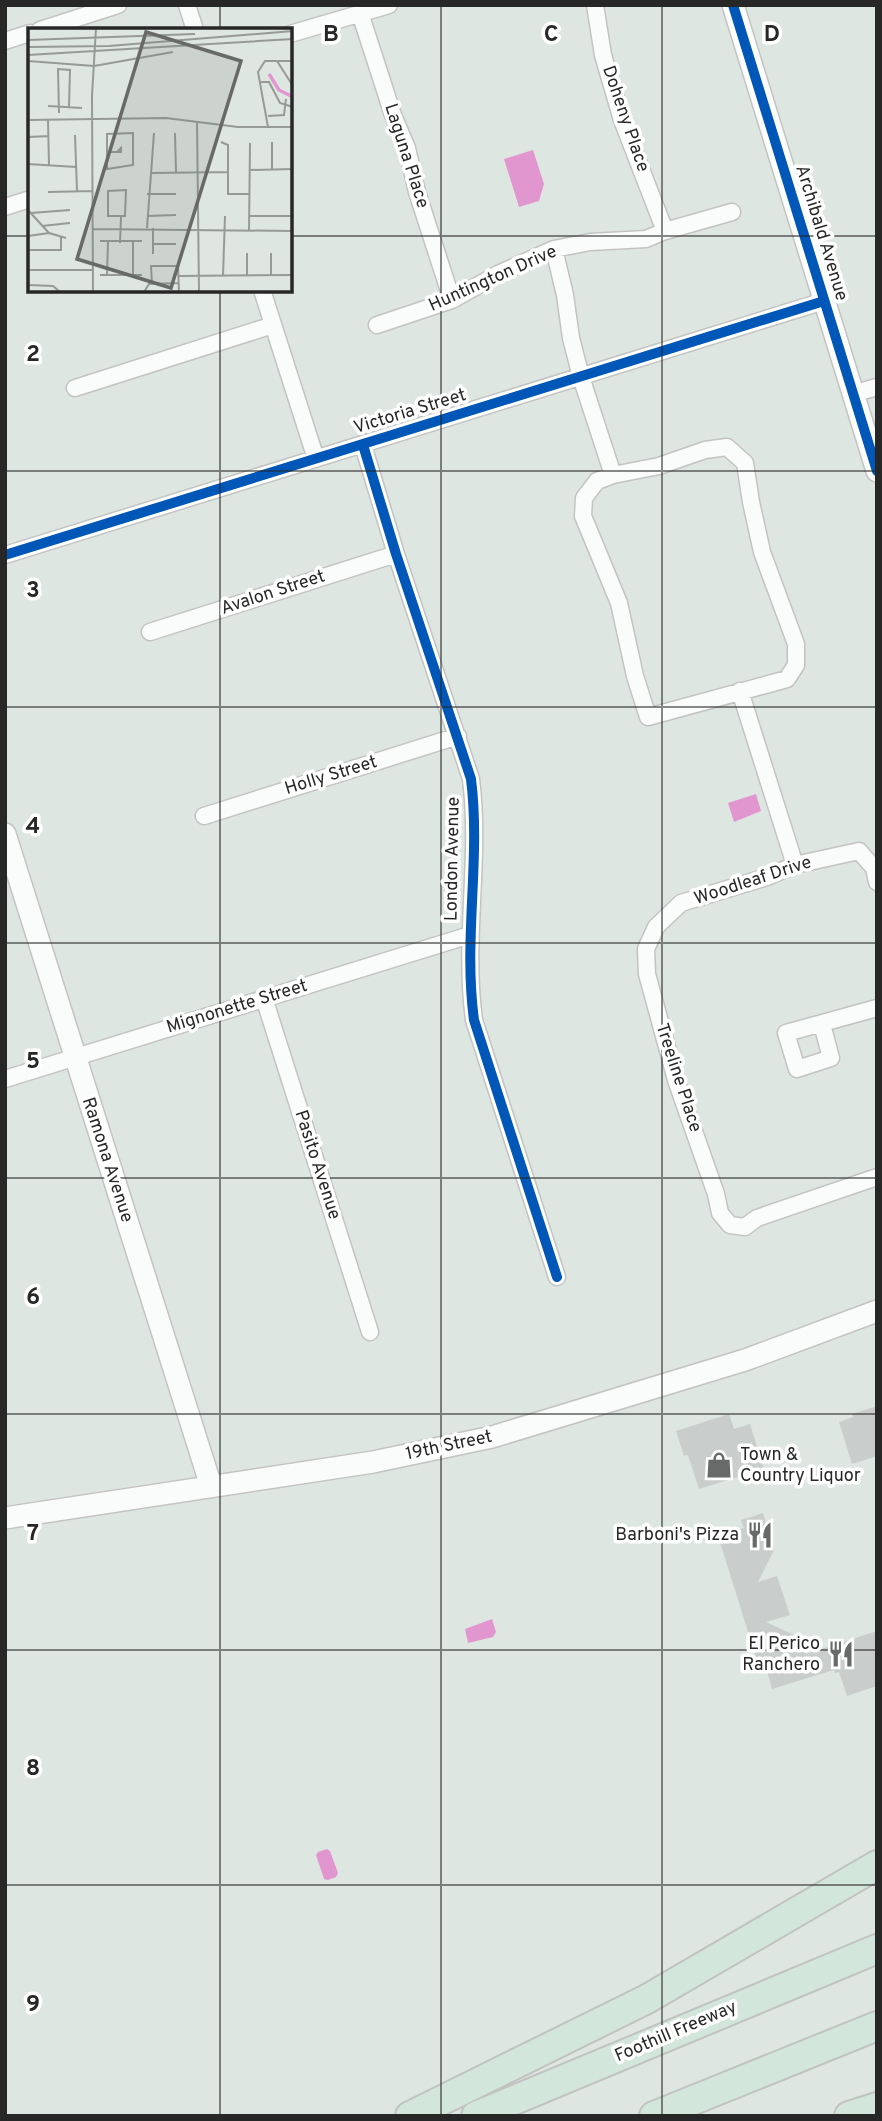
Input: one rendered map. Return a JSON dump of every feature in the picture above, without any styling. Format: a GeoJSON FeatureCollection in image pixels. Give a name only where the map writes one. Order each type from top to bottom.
{"type":"FeatureCollection","features":[{"type":"Feature","properties":{"kind":"highway"},"geometry":{"type":"LineString","coordinates":[[410,2116],[647,1999],[877,1865]]}},
{"type":"Feature","properties":{"kind":"highway","name":"Foothill Freeway"},"geometry":{"type":"LineString","coordinates":[[476,2116],[877,1949]]}},
{"type":"Feature","properties":{"kind":"highway"},"geometry":{"type":"LineString","coordinates":[[654,2116],[877,2026]]}},
{"type":"Feature","properties":{"kind":"highway"},"geometry":{"type":"LineString","coordinates":[[849,2116],[877,2107]]}},
{"type":"Feature","properties":{"kind":"main road","name":"Archibald Avenue"},"geometry":{"type":"LineString","coordinates":[[733,5],[852,394],[870,428],[877,471]]}},
{"type":"Feature","properties":{"kind":"main road","name":"Ramona Avenue"},"geometry":{"type":"LineString","coordinates":[[5,834],[211,1486]]}},
{"type":"Feature","properties":{"kind":"main road","name":"19th Street"},"geometry":{"type":"LineString","coordinates":[[5,1518],[373,1462],[492,1437],[745,1360],[877,1311]]}},
{"type":"Feature","properties":{"kind":"street"},"geometry":{"type":"LineString","coordinates":[[46,28],[118,5]]}},
{"type":"Feature","properties":{"kind":"street"},"geometry":{"type":"LineString","coordinates":[[187,5],[194,28]]}},
{"type":"Feature","properties":{"kind":"street"},"geometry":{"type":"LineString","coordinates":[[292,33],[390,5]]}},
{"type":"Feature","properties":{"kind":"street","name":"Doheny Place"},"geometry":{"type":"LineString","coordinates":[[595,5],[603,55],[622,120],[666,231]]}},
{"type":"Feature","properties":{"kind":"street","name":"Laguna Place"},"geometry":{"type":"LineString","coordinates":[[360,13],[393,116],[407,148],[416,192],[452,300]]}},
{"type":"Feature","properties":{"kind":"street"},"geometry":{"type":"LineString","coordinates":[[5,41],[28,34]]}},
{"type":"Feature","properties":{"kind":"street"},"geometry":{"type":"LineString","coordinates":[[5,207],[28,200]]}},
{"type":"Feature","properties":{"kind":"street","name":"Huntington Drive"},"geometry":{"type":"LineString","coordinates":[[377,325],[452,300],[498,274],[554,250],[590,242],[646,239],[732,212]]}},
{"type":"Feature","properties":{"kind":"street"},"geometry":{"type":"LineString","coordinates":[[554,250],[581,377],[613,475]]}},
{"type":"Feature","properties":{"kind":"street"},"geometry":{"type":"LineString","coordinates":[[263,292],[317,459]]}},
{"type":"Feature","properties":{"kind":"street","name":"Victoria Street"},"geometry":{"type":"LineString","coordinates":[[5,555],[824,301]]}},
{"type":"Feature","properties":{"kind":"street"},"geometry":{"type":"LineString","coordinates":[[75,388],[273,325]]}},
{"type":"Feature","properties":{"kind":"street"},"geometry":{"type":"LineString","coordinates":[[852,394],[877,387]]}},
{"type":"Feature","properties":{"kind":"street","name":"London Avenue"},"geometry":{"type":"LineString","coordinates":[[363,445],[396,554],[471,779],[475,813],[469,984],[474,1020],[556,1277]]}},
{"type":"Feature","properties":{"kind":"street"},"geometry":{"type":"LineString","coordinates":[[727,447],[744,463],[762,552],[796,644],[796,665],[787,678],[648,717],[635,676],[619,603],[583,516],[584,498],[597,481],[613,475],[659,466],[705,450],[727,447]]}},
{"type":"Feature","properties":{"kind":"street","name":"Avalon Street"},"geometry":{"type":"LineString","coordinates":[[150,632],[396,554]]}},
{"type":"Feature","properties":{"kind":"street"},"geometry":{"type":"LineString","coordinates":[[740,691],[795,865]]}},
{"type":"Feature","properties":{"kind":"street","name":"Holly Street"},"geometry":{"type":"LineString","coordinates":[[204,816],[458,736]]}},
{"type":"Feature","properties":{"kind":"street","name":"Woodleaf Drive"},"geometry":{"type":"LineString","coordinates":[[656,927],[681,904],[767,877],[795,865],[859,851],[874,868],[877,882]]}},
{"type":"Feature","properties":{"kind":"street","name":"Treeline Place"},"geometry":{"type":"LineString","coordinates":[[656,927],[646,949],[647,974],[676,1080],[716,1194],[720,1213],[730,1225],[745,1227],[757,1218],[877,1177]]}},
{"type":"Feature","properties":{"kind":"street","name":"Mignonette Street"},"geometry":{"type":"LineString","coordinates":[[5,1079],[470,935]]}},
{"type":"Feature","properties":{"kind":"street","name":"Pasito Avenue"},"geometry":{"type":"LineString","coordinates":[[264,998],[370,1332]]}},
{"type":"Feature","properties":{"kind":"street"},"geometry":{"type":"LineString","coordinates":[[821,1024],[877,1008]]}},
{"type":"Feature","properties":{"kind":"shaded area"},"geometry":{"type":"Polygon","coordinates":[[[533,150],[544,184],[539,201],[519,207],[504,159],[533,150]]]}},
{"type":"Feature","properties":{"kind":"shaded area"},"geometry":{"type":"Polygon","coordinates":[[[756,794],[761,811],[734,822],[728,803],[756,794]]]}},
{"type":"Feature","properties":{"kind":"shaded area"},"geometry":{"type":"Polygon","coordinates":[[[492,1619],[496,1632],[493,1637],[468,1643],[465,1629],[492,1619]]]}},
{"type":"Feature","properties":{"kind":"shaded area"},"geometry":{"type":"Polygon","coordinates":[[[327,1849],[338,1873],[336,1877],[328,1880],[324,1879],[316,1855],[327,1849]]]}},
{"type":"Feature","properties":{"kind":"building"},"geometry":{"type":"Polygon","coordinates":[[[877,1406],[877,1456],[852,1464],[839,1422],[853,1417],[852,1414],[877,1406]]]}},
{"type":"Feature","properties":{"kind":"building"},"geometry":{"type":"Polygon","coordinates":[[[729,1414],[734,1429],[750,1424],[764,1469],[699,1489],[688,1455],[684,1456],[676,1431],[729,1414]]]}},
{"type":"Feature","properties":{"kind":"building"},"geometry":{"type":"Polygon","coordinates":[[[763,1513],[774,1550],[758,1582],[777,1576],[790,1615],[766,1622],[794,1635],[796,1643],[802,1640],[806,1654],[877,1631],[877,1686],[847,1696],[839,1672],[835,1673],[834,1670],[772,1689],[767,1671],[761,1673],[718,1536],[744,1528],[741,1520],[763,1513]]]}},
{"type":"Feature","properties":{"kind":"cycle path"},"geometry":{"type":"LineString","coordinates":[[733,5],[877,471]]}},
{"type":"Feature","properties":{"kind":"cycle path"},"geometry":{"type":"LineString","coordinates":[[5,555],[824,301]]}},
{"type":"Feature","properties":{"kind":"cycle path"},"geometry":{"type":"LineString","coordinates":[[363,445],[396,554],[471,779],[474,839],[470,959],[474,1020],[557,1277]]}},
{"type":"Feature","properties":{"kind":"place","name":"Town & Country Liquor"},"geometry":{"type":"Point","coordinates":[719,1465]}},
{"type":"Feature","properties":{"kind":"place","name":"Barboni's Pizza"},"geometry":{"type":"Point","coordinates":[760,1535]}},
{"type":"Feature","properties":{"kind":"place","name":"El Perico Ranchero"},"geometry":{"type":"Point","coordinates":[841,1654]}}]}
